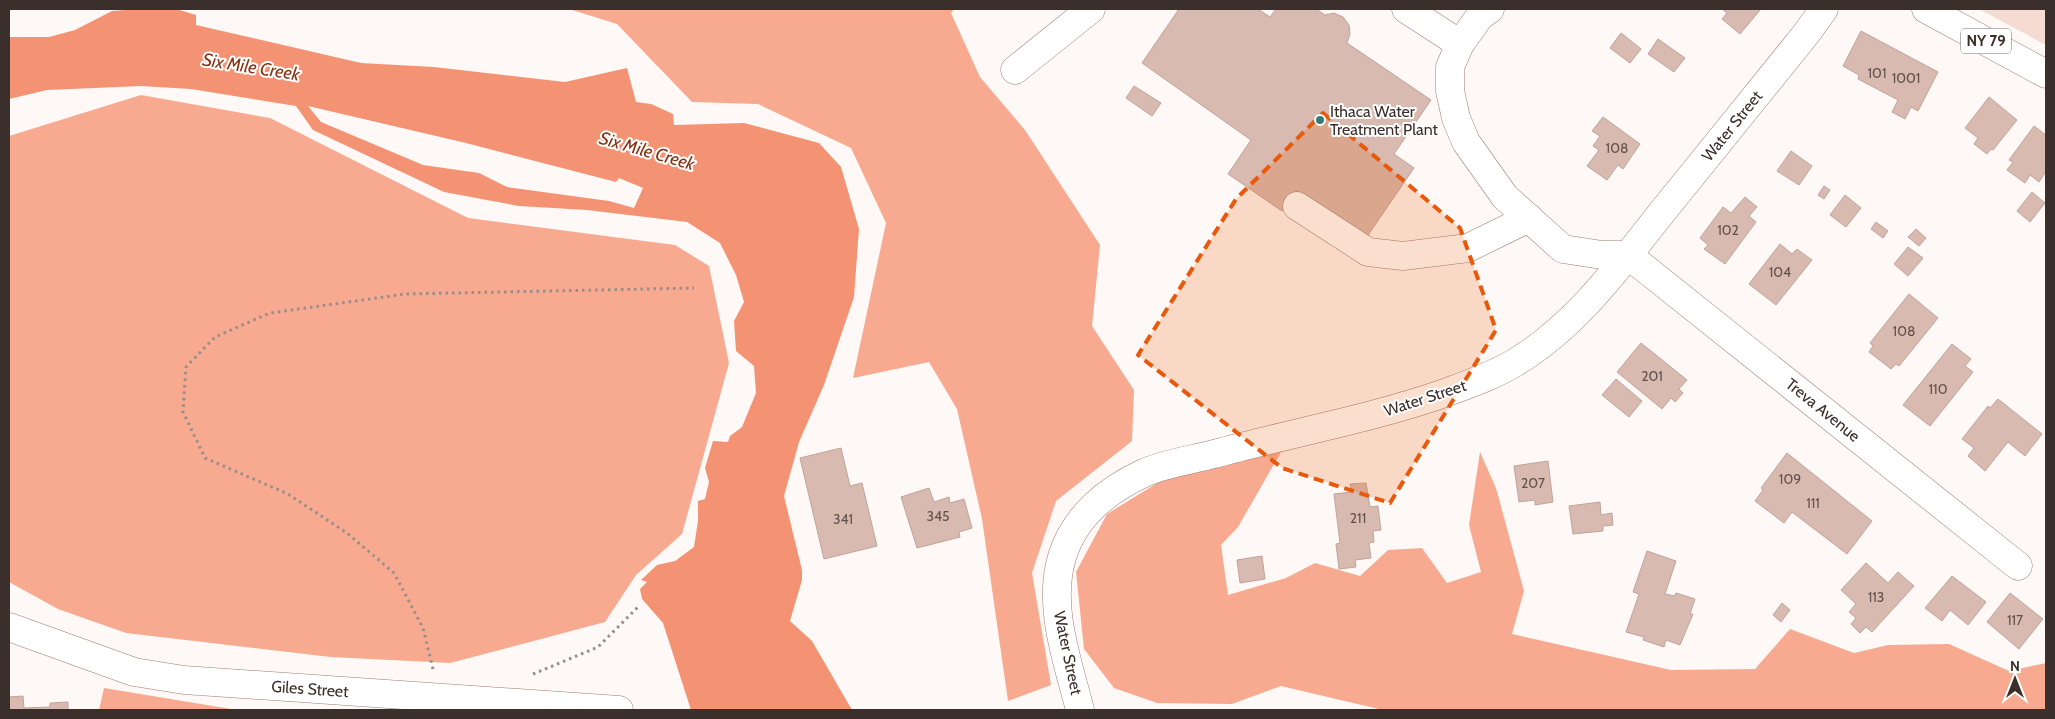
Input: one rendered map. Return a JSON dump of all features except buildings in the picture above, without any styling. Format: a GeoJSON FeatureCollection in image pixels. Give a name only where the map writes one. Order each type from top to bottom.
{"type":"FeatureCollection","features":[{"type":"Feature","properties":{"kind":"main road"},"geometry":{"type":"LineString","coordinates":[[1015,70],[1091,9]]}},
{"type":"Feature","properties":{"kind":"main road"},"geometry":{"type":"LineString","coordinates":[[1406,9],[1460,44]]}},
{"type":"Feature","properties":{"kind":"main road"},"geometry":{"type":"LineString","coordinates":[[1490,9],[1480,16],[1460,44],[1450,67],[1450,91],[1456,118],[1466,142],[1506,197],[1563,249],[1602,255],[1628,255]]}},
{"type":"Feature","properties":{"kind":"main road","name":"Water Street"},"geometry":{"type":"LineString","coordinates":[[1080,710],[1060,628],[1057,592],[1061,560],[1069,538],[1080,520],[1097,502],[1146,472],[1242,446],[1404,408],[1469,384],[1514,364],[1542,345],[1591,300],[1806,34],[1824,9]]}},
{"type":"Feature","properties":{"kind":"main road","name":"NY 79"},"geometry":{"type":"LineString","coordinates":[[1926,9],[2046,74]]}},
{"type":"Feature","properties":{"kind":"main road"},"geometry":{"type":"LineString","coordinates":[[1297,206],[1368,252],[1404,256],[1468,248],[1529,218]]}},
{"type":"Feature","properties":{"kind":"main road","name":"Treva Avenue"},"geometry":{"type":"LineString","coordinates":[[1628,255],[2018,566]]}},
{"type":"Feature","properties":{"kind":"main road","name":"Giles Street"},"geometry":{"type":"LineString","coordinates":[[9,628],[134,672],[184,680],[617,710]]}},
{"type":"Feature","properties":{"kind":"path"},"geometry":{"type":"LineString","coordinates":[[435,674],[423,628],[394,573],[347,533],[288,494],[205,458],[184,412],[186,367],[214,337],[270,313],[405,294],[694,288]]}},
{"type":"Feature","properties":{"kind":"path"},"geometry":{"type":"LineString","coordinates":[[528,676],[598,647],[638,607]]}},
{"type":"Feature","properties":{"kind":"highlighted area"},"geometry":{"type":"Polygon","coordinates":[[[1323,113],[1460,228],[1496,330],[1390,503],[1282,468],[1138,355],[1236,199],[1323,113]]]}},
{"type":"Feature","properties":{"kind":"shaded area"},"geometry":{"type":"Polygon","coordinates":[[[569,9],[954,9],[951,13],[980,77],[1025,130],[1100,245],[1092,326],[1134,390],[1132,441],[1056,501],[1032,573],[1051,685],[1008,701],[982,519],[957,409],[929,362],[853,378],[886,223],[851,148],[758,104],[692,102],[617,24],[569,9]]]}},
{"type":"Feature","properties":{"kind":"shaded area"},"geometry":{"type":"Polygon","coordinates":[[[1979,9],[2046,9],[2046,45],[1979,9]]]}},
{"type":"Feature","properties":{"kind":"shaded area"},"geometry":{"type":"Polygon","coordinates":[[[141,95],[270,118],[468,218],[675,245],[709,266],[729,363],[682,534],[636,575],[605,622],[450,663],[331,657],[126,633],[58,609],[9,582],[9,136],[141,95]]]}},
{"type":"Feature","properties":{"kind":"shaded area"},"geometry":{"type":"Polygon","coordinates":[[[1284,447],[1238,527],[1221,545],[1228,595],[1286,578],[1315,563],[1360,576],[1388,550],[1422,548],[1447,583],[1481,572],[1469,525],[1480,452],[1496,488],[1524,591],[1512,634],[1671,670],[1755,669],[1790,629],[1854,653],[1888,645],[1949,644],[2009,671],[2046,663],[2046,710],[1383,710],[1281,686],[1232,704],[1157,703],[1114,688],[1084,649],[1076,572],[1107,514],[1167,477],[1284,447]]]}},
{"type":"Feature","properties":{"kind":"shaded area"},"geometry":{"type":"Polygon","coordinates":[[[104,688],[237,710],[99,710],[104,688]]]}},
{"type":"Feature","properties":{"kind":"water","name":"Six Mile Creek"},"geometry":{"type":"Polygon","coordinates":[[[176,9],[196,15],[196,25],[361,63],[434,67],[565,82],[627,68],[636,102],[651,104],[673,114],[674,125],[744,123],[819,143],[841,167],[859,229],[854,297],[824,385],[799,442],[784,496],[802,570],[802,580],[790,621],[812,641],[852,710],[691,710],[663,623],[642,599],[640,589],[647,582],[641,580],[657,565],[675,561],[694,547],[698,521],[698,501],[705,499],[709,482],[705,468],[713,441],[728,442],[730,436],[742,427],[756,393],[754,366],[736,351],[734,321],[744,302],[736,275],[720,243],[687,222],[587,210],[519,206],[444,192],[313,130],[296,106],[191,89],[141,86],[47,90],[9,99],[9,37],[49,37],[75,30],[112,11],[176,9]],[[308,106],[321,122],[423,165],[479,173],[507,187],[609,201],[634,208],[643,188],[619,178],[616,182],[466,143],[308,106]]]}},
{"type":"Feature","properties":{"kind":"place","name":"Ithaca Water Treatment Plant"},"geometry":{"type":"Point","coordinates":[1320,120]}}]}
